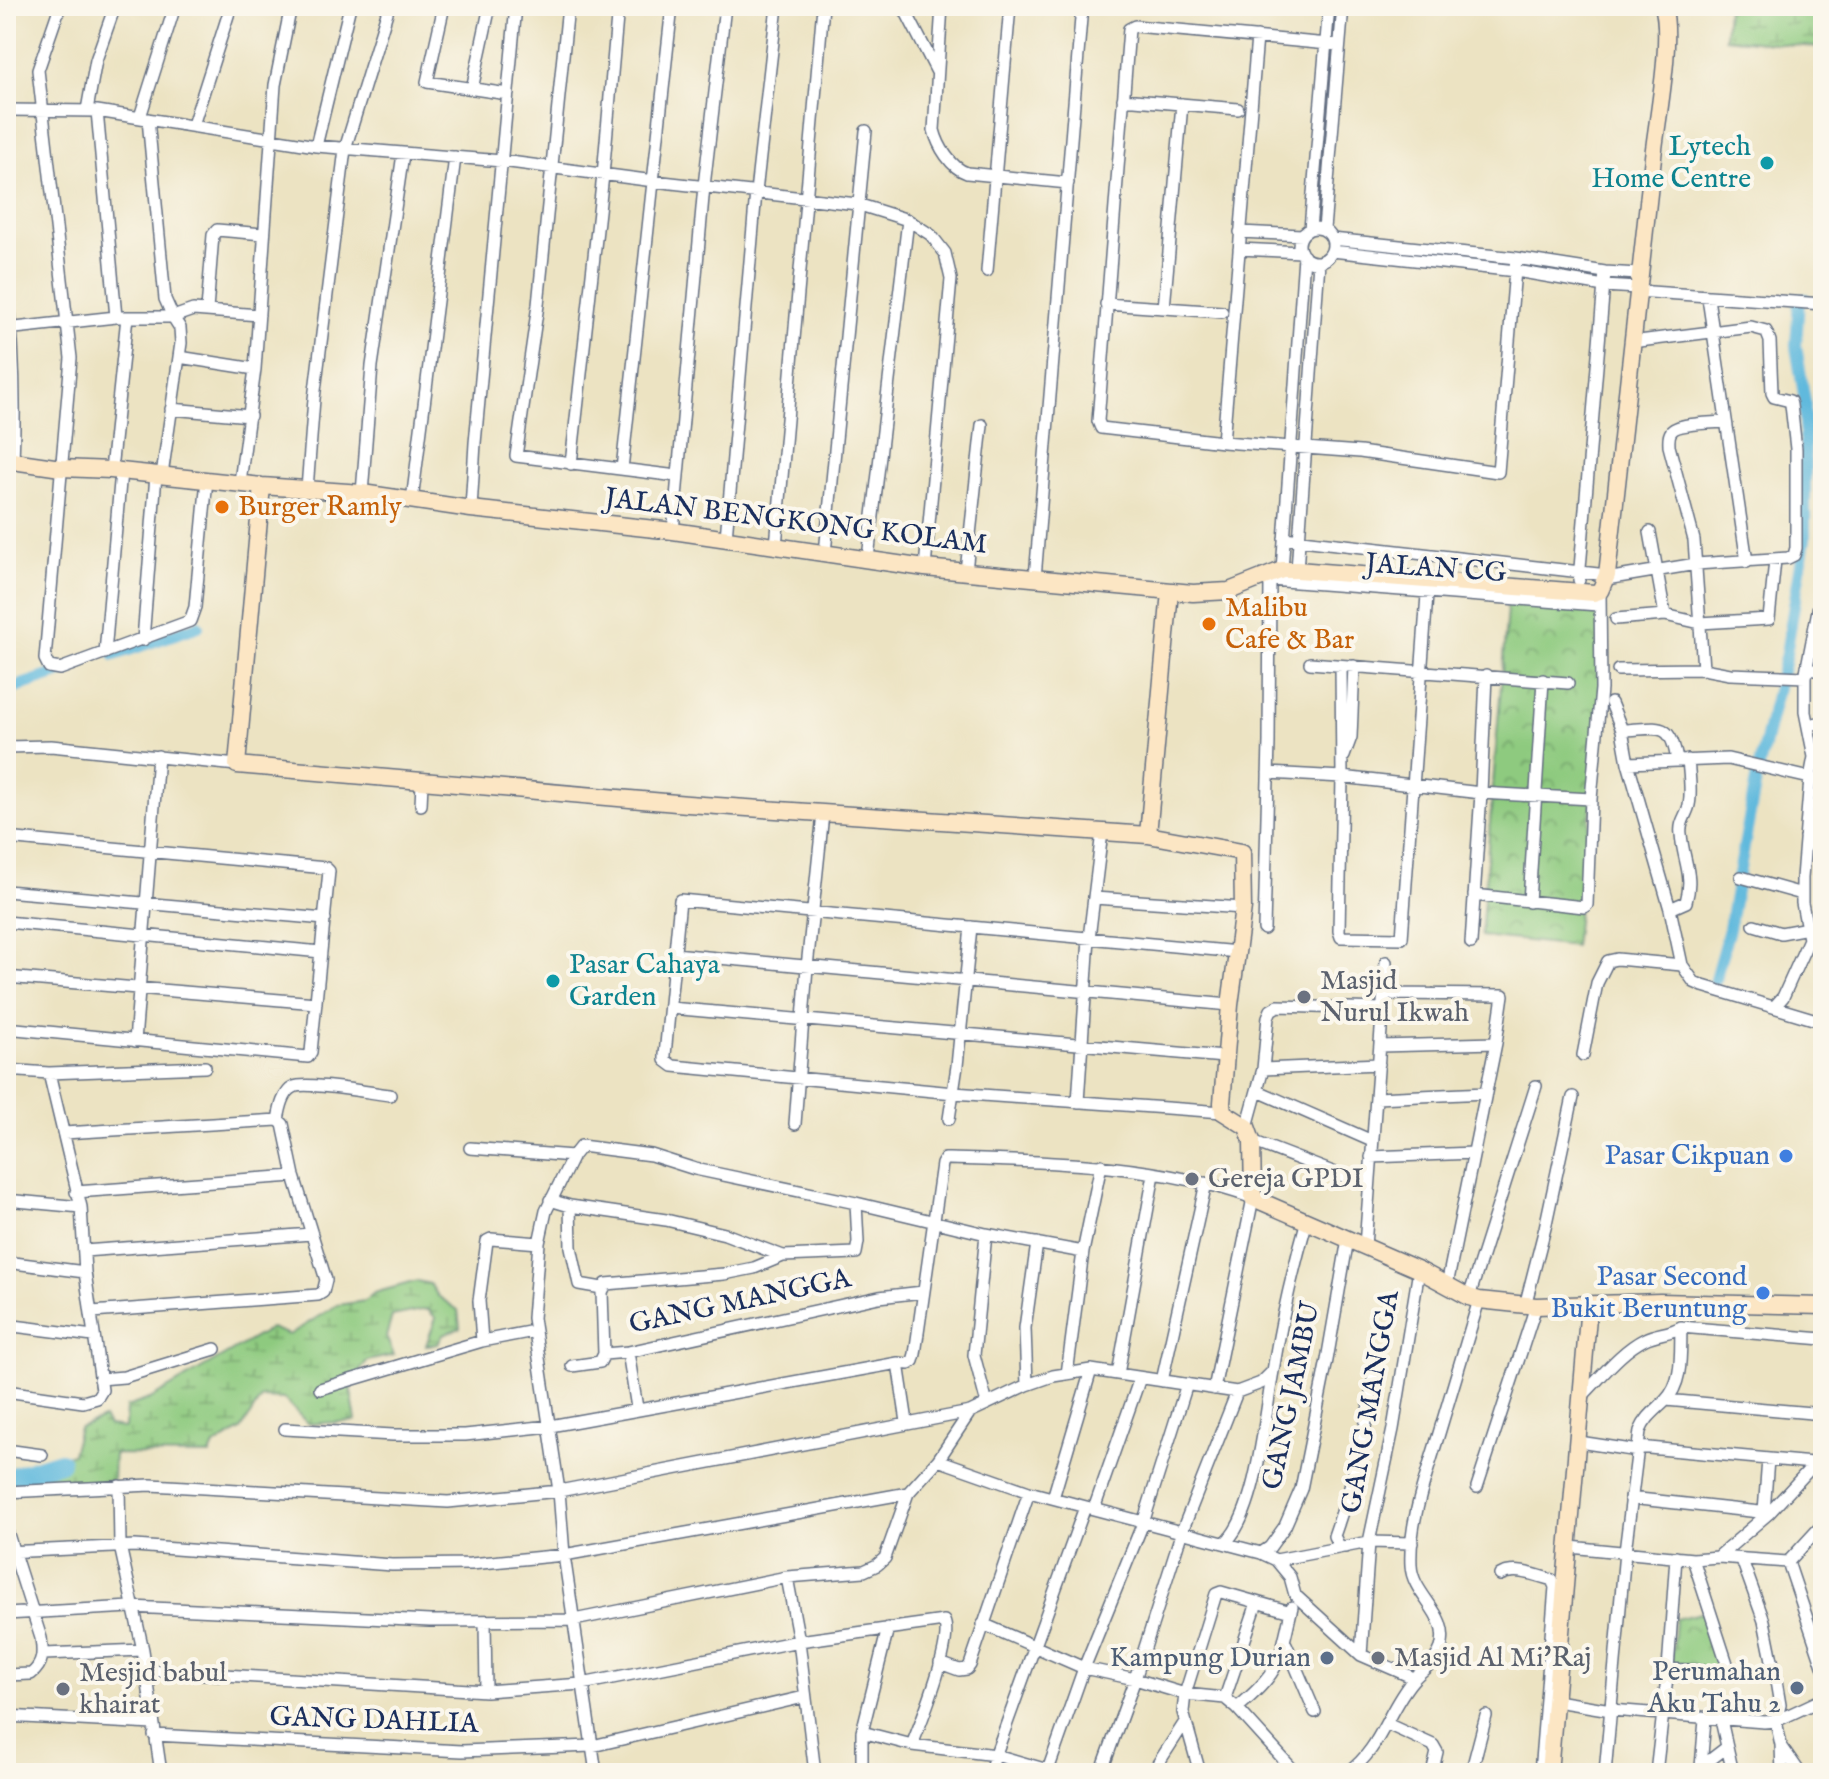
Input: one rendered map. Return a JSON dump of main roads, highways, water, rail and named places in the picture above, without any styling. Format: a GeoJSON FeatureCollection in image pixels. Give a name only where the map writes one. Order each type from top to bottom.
{"type":"FeatureCollection","features":[{"type":"Feature","properties":{"kind":"waterway"},"geometry":{"type":"LineString","coordinates":[[1715,979],[1729,929],[1757,775],[1786,654],[1805,539],[1805,401],[1796,346],[1799,299],[1805,299]]}},
{"type":"Feature","properties":{"kind":"waterway"},"geometry":{"type":"LineString","coordinates":[[114,655],[198,626]]}},
{"type":"Feature","properties":{"kind":"waterway"},"geometry":{"type":"LineString","coordinates":[[16,687],[70,669]]}},
{"type":"Feature","properties":{"kind":"waterway"},"geometry":{"type":"LineString","coordinates":[[6,1479],[60,1462]]}},
{"type":"Feature","properties":{"kind":"place","name":"Lytech Home Centre"},"geometry":{"type":"Point","coordinates":[1767,163]}},
{"type":"Feature","properties":{"kind":"place","name":"Burger Ramly"},"geometry":{"type":"Point","coordinates":[222,507]}},
{"type":"Feature","properties":{"kind":"place","name":"Malibu Cafe & Bar"},"geometry":{"type":"Point","coordinates":[1209,624]}},
{"type":"Feature","properties":{"kind":"place","name":"Pasar Cahaya Garden"},"geometry":{"type":"Point","coordinates":[553,981]}},
{"type":"Feature","properties":{"kind":"place","name":"Masjid Nurul Ikwah"},"geometry":{"type":"Point","coordinates":[1304,997]}},
{"type":"Feature","properties":{"kind":"place","name":"Pasar Cikpuan"},"geometry":{"type":"Point","coordinates":[1786,1156]}},
{"type":"Feature","properties":{"kind":"place","name":"Gereja GPDI"},"geometry":{"type":"Point","coordinates":[1192,1179]}},
{"type":"Feature","properties":{"kind":"place","name":"Pasar Second Bukit Beruntung"},"geometry":{"type":"Point","coordinates":[1763,1293]}},
{"type":"Feature","properties":{"kind":"place","name":"Kampung Durian"},"geometry":{"type":"Point","coordinates":[1327,1658]}},
{"type":"Feature","properties":{"kind":"place","name":"Masjid Al Mi'Raj"},"geometry":{"type":"Point","coordinates":[1378,1658]}},
{"type":"Feature","properties":{"kind":"place","name":"Perumahan Aku Tahu 2"},"geometry":{"type":"Point","coordinates":[1797,1688]}},
{"type":"Feature","properties":{"kind":"place","name":"Mesjid babul khairat"},"geometry":{"type":"Point","coordinates":[63,1689]}}]}
